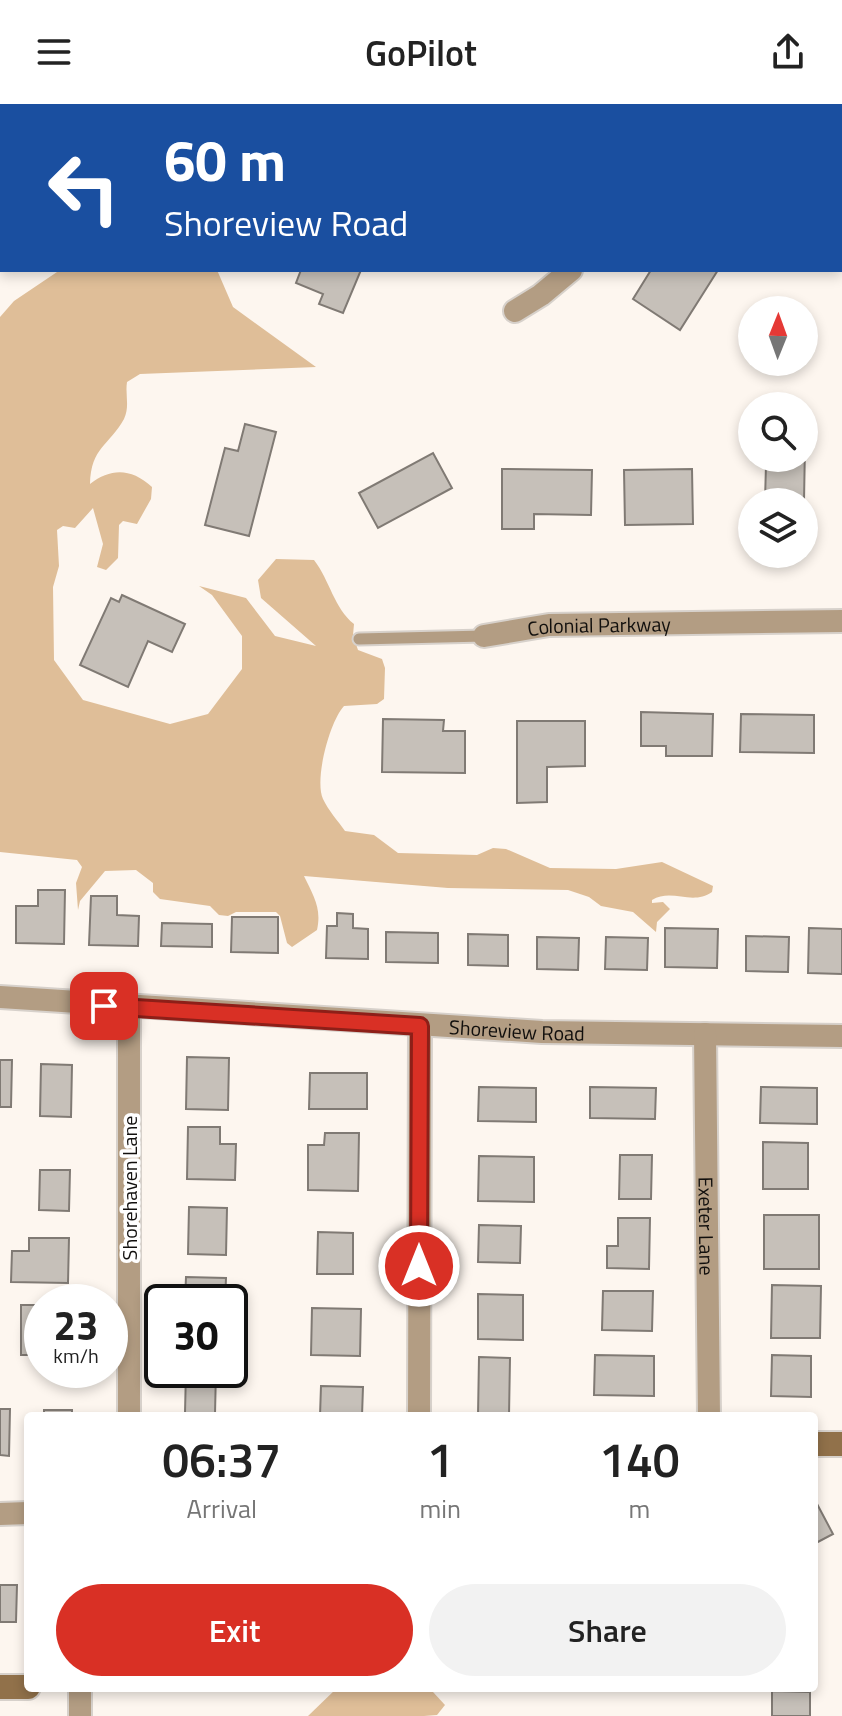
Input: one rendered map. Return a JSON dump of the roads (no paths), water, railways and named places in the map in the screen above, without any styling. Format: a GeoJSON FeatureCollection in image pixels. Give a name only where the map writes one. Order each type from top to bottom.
{"type":"FeatureCollection","features":[{"type":"Feature","properties":{"kind":"street"},"geometry":{"type":"LineString","coordinates":[[515,311],[569,272]]}},
{"type":"Feature","properties":{"kind":"street","name":"Colonial Parkway"},"geometry":{"type":"LineString","coordinates":[[484,636],[549,625],[842,621]]}},
{"type":"Feature","properties":{"kind":"street","name":"Shoreview Road"},"geometry":{"type":"LineString","coordinates":[[0,997],[129,1008],[542,1032],[842,1036]]}},
{"type":"Feature","properties":{"kind":"street","name":"Shorehaven Lane"},"geometry":{"type":"LineString","coordinates":[[129,1008],[129,1412]]}},
{"type":"Feature","properties":{"kind":"street"},"geometry":{"type":"LineString","coordinates":[[419,1412],[420,1026]]}},
{"type":"Feature","properties":{"kind":"street","name":"Exeter Lane"},"geometry":{"type":"LineString","coordinates":[[705,1034],[709,1412]]}},
{"type":"Feature","properties":{"kind":"street"},"geometry":{"type":"LineString","coordinates":[[818,1444],[842,1444]]}},
{"type":"Feature","properties":{"kind":"street"},"geometry":{"type":"LineString","coordinates":[[0,1514],[24,1513]]}},
{"type":"Feature","properties":{"kind":"street"},"geometry":{"type":"LineString","coordinates":[[0,1687],[24,1687]]}},
{"type":"Feature","properties":{"kind":"street"},"geometry":{"type":"LineString","coordinates":[[80,1692],[80,1716]]}},
{"type":"Feature","properties":{"kind":"lane","name":"Colonial Parkway"},"geometry":{"type":"LineString","coordinates":[[359,639],[484,636]]}}]}
